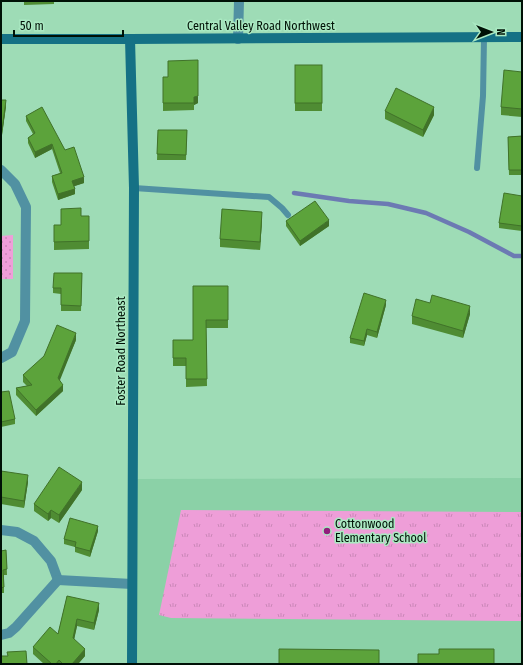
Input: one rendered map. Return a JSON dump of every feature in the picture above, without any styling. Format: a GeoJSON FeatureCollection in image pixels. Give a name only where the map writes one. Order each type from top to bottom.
{"type":"FeatureCollection","features":[{"type":"Feature","properties":{"kind":"street"},"geometry":{"type":"LineString","coordinates":[[238,39],[239,1]]}},
{"type":"Feature","properties":{"kind":"street","name":"Central Valley Road Northwest"},"geometry":{"type":"LineString","coordinates":[[1,39],[522,37]]}},
{"type":"Feature","properties":{"kind":"street","name":"Foster Road Northeast"},"geometry":{"type":"LineString","coordinates":[[130,39],[134,188],[132,664]]}},
{"type":"Feature","properties":{"kind":"street"},"geometry":{"type":"LineString","coordinates":[[1,170],[15,184],[26,207],[24,321],[12,352],[1,358]]}},
{"type":"Feature","properties":{"kind":"street"},"geometry":{"type":"LineString","coordinates":[[1,530],[17,532],[34,542],[51,561],[58,580]]}},
{"type":"Feature","properties":{"kind":"street"},"geometry":{"type":"LineString","coordinates":[[58,580],[132,584]]}},
{"type":"Feature","properties":{"kind":"street"},"geometry":{"type":"LineString","coordinates":[[1,635],[16,628],[58,580]]}},
{"type":"Feature","properties":{"kind":"lane"},"geometry":{"type":"LineString","coordinates":[[477,168],[483,96],[484,38]]}},
{"type":"Feature","properties":{"kind":"lane"},"geometry":{"type":"LineString","coordinates":[[134,188],[269,197],[288,215]]}},
{"type":"Feature","properties":{"kind":"shaded area","name":"Cottonwood Elementary School"},"geometry":{"type":"Polygon","coordinates":[[[522,478],[522,664],[132,664],[133,479],[522,478]]]}},
{"type":"Feature","properties":{"kind":"green space"},"geometry":{"type":"Polygon","coordinates":[[[13,235],[13,279],[1,279],[1,236],[13,235]]]}},
{"type":"Feature","properties":{"kind":"green space"},"geometry":{"type":"Polygon","coordinates":[[[181,510],[522,512],[522,621],[171,618],[159,615],[181,510]]]}},
{"type":"Feature","properties":{"kind":"building"},"geometry":{"type":"Polygon","coordinates":[[[198,60],[198,96],[194,97],[194,103],[163,103],[163,77],[168,77],[168,61],[198,60]]]}},
{"type":"Feature","properties":{"kind":"building"},"geometry":{"type":"Polygon","coordinates":[[[295,65],[322,65],[322,103],[295,103],[295,65]]]}},
{"type":"Feature","properties":{"kind":"building"},"geometry":{"type":"Polygon","coordinates":[[[504,70],[522,72],[522,109],[501,107],[504,70]]]}},
{"type":"Feature","properties":{"kind":"building"},"geometry":{"type":"Polygon","coordinates":[[[396,88],[434,107],[423,130],[385,111],[396,88]]]}},
{"type":"Feature","properties":{"kind":"building"},"geometry":{"type":"Polygon","coordinates":[[[1,100],[6,100],[2,130],[1,130],[1,100]]]}},
{"type":"Feature","properties":{"kind":"building"},"geometry":{"type":"Polygon","coordinates":[[[42,107],[65,150],[74,147],[84,177],[72,181],[75,189],[58,194],[52,176],[62,173],[52,144],[35,152],[28,138],[35,133],[26,116],[42,107]]]}},
{"type":"Feature","properties":{"kind":"building"},"geometry":{"type":"Polygon","coordinates":[[[158,130],[187,130],[186,155],[157,154],[158,130]]]}},
{"type":"Feature","properties":{"kind":"building"},"geometry":{"type":"Polygon","coordinates":[[[522,136],[522,170],[509,170],[508,137],[522,136]]]}},
{"type":"Feature","properties":{"kind":"building"},"geometry":{"type":"Polygon","coordinates":[[[504,193],[522,196],[522,226],[499,223],[504,193]]]}},
{"type":"Feature","properties":{"kind":"building"},"geometry":{"type":"Polygon","coordinates":[[[315,201],[329,220],[300,241],[286,221],[315,201]]]}},
{"type":"Feature","properties":{"kind":"building"},"geometry":{"type":"Polygon","coordinates":[[[81,208],[81,216],[89,216],[89,241],[54,242],[54,225],[61,225],[61,209],[81,208]]]}},
{"type":"Feature","properties":{"kind":"building"},"geometry":{"type":"Polygon","coordinates":[[[222,209],[262,212],[260,242],[220,239],[222,209]]]}},
{"type":"Feature","properties":{"kind":"building"},"geometry":{"type":"Polygon","coordinates":[[[54,273],[82,273],[81,306],[61,305],[61,288],[53,288],[54,273]]]}},
{"type":"Feature","properties":{"kind":"building"},"geometry":{"type":"Polygon","coordinates":[[[193,286],[228,286],[228,320],[206,320],[207,379],[186,379],[186,358],[173,358],[173,340],[193,340],[193,286]]]}},
{"type":"Feature","properties":{"kind":"building"},"geometry":{"type":"Polygon","coordinates":[[[364,293],[386,300],[377,332],[367,329],[364,341],[350,338],[364,293]]]}},
{"type":"Feature","properties":{"kind":"building"},"geometry":{"type":"Polygon","coordinates":[[[432,295],[470,306],[463,331],[412,316],[416,299],[430,303],[432,295]]]}},
{"type":"Feature","properties":{"kind":"building"},"geometry":{"type":"Polygon","coordinates":[[[57,325],[76,333],[58,378],[63,385],[36,410],[16,388],[32,385],[23,375],[44,356],[57,325]]]}},
{"type":"Feature","properties":{"kind":"building"},"geometry":{"type":"Polygon","coordinates":[[[9,391],[15,419],[1,422],[1,392],[9,391]]]}},
{"type":"Feature","properties":{"kind":"building"},"geometry":{"type":"Polygon","coordinates":[[[59,467],[82,482],[59,515],[51,510],[48,514],[34,504],[59,467]]]}},
{"type":"Feature","properties":{"kind":"building"},"geometry":{"type":"Polygon","coordinates":[[[1,471],[28,475],[24,501],[1,497],[1,471]]]}},
{"type":"Feature","properties":{"kind":"building"},"geometry":{"type":"Polygon","coordinates":[[[70,518],[98,526],[90,551],[75,547],[76,542],[64,539],[70,518]]]}},
{"type":"Feature","properties":{"kind":"building"},"geometry":{"type":"Polygon","coordinates":[[[6,550],[7,569],[3,570],[4,587],[1,588],[1,551],[6,550]]]}},
{"type":"Feature","properties":{"kind":"building"},"geometry":{"type":"Polygon","coordinates":[[[67,596],[99,603],[94,623],[77,619],[73,638],[85,649],[72,664],[63,664],[59,660],[56,664],[52,664],[33,647],[50,627],[58,634],[67,596]]]}},
{"type":"Feature","properties":{"kind":"building"},"geometry":{"type":"Polygon","coordinates":[[[279,649],[379,650],[379,664],[279,664],[279,649]]]}},
{"type":"Feature","properties":{"kind":"building"},"geometry":{"type":"Polygon","coordinates":[[[439,649],[494,649],[494,664],[418,664],[418,654],[439,654],[439,649]]]}},
{"type":"Feature","properties":{"kind":"building"},"geometry":{"type":"Polygon","coordinates":[[[26,651],[27,664],[1,664],[1,656],[8,656],[7,652],[26,651]]]}},
{"type":"Feature","properties":{"kind":"waterway"},"geometry":{"type":"LineString","coordinates":[[294,193],[349,201],[388,204],[426,213],[469,232],[514,256],[522,256]]}},
{"type":"Feature","properties":{"kind":"place","name":"Cottonwood Elementary School"},"geometry":{"type":"Point","coordinates":[327,531]}}]}
